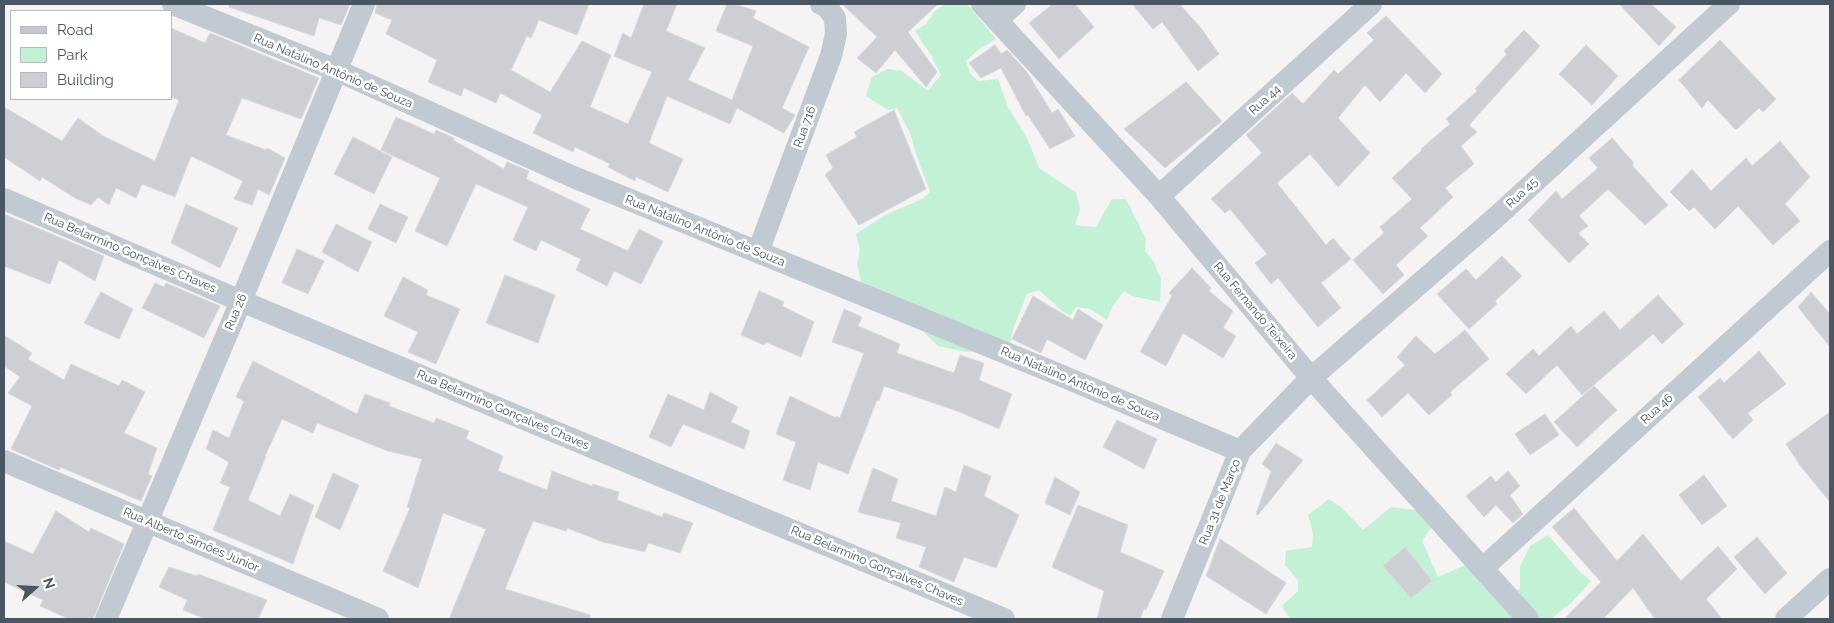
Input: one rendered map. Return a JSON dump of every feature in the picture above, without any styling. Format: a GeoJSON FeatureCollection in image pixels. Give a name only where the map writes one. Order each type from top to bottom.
{"type":"FeatureCollection","features":[{"type":"Feature","properties":{"kind":"street","name":"Rua Natalino Antônio de Souza"},"geometry":{"type":"LineString","coordinates":[[174,4],[336,70],[572,176],[1055,373],[1240,451]]}},
{"type":"Feature","properties":{"kind":"street","name":"Rua 26"},"geometry":{"type":"LineString","coordinates":[[106,619],[364,4]]}},
{"type":"Feature","properties":{"kind":"street","name":"Rua 716"},"geometry":{"type":"LineString","coordinates":[[758,252],[831,56],[836,34],[835,18],[827,7],[822,4]]}},
{"type":"Feature","properties":{"kind":"street","name":"Rua Fernando Teixeira"},"geometry":{"type":"LineString","coordinates":[[982,4],[1159,196],[1311,378],[1528,619]]}},
{"type":"Feature","properties":{"kind":"street"},"geometry":{"type":"LineString","coordinates":[[997,20],[1015,4]]}},
{"type":"Feature","properties":{"kind":"street","name":"Rua 44"},"geometry":{"type":"LineString","coordinates":[[1159,196],[1371,4]]}},
{"type":"Feature","properties":{"kind":"street","name":"Rua 45"},"geometry":{"type":"LineString","coordinates":[[1311,378],[1494,219],[1729,4]]}},
{"type":"Feature","properties":{"kind":"street","name":"Rua Belarmino Gonçalves Chaves"},"geometry":{"type":"LineString","coordinates":[[4,199],[241,301],[1004,619]]}},
{"type":"Feature","properties":{"kind":"street","name":"Rua 46"},"geometry":{"type":"LineString","coordinates":[[1483,568],[1830,251]]}},
{"type":"Feature","properties":{"kind":"street","name":"Rua 31 de Março"},"geometry":{"type":"LineString","coordinates":[[1172,619],[1240,451],[1311,378]]}},
{"type":"Feature","properties":{"kind":"street","name":"Rua Alberto Simões Júnior"},"geometry":{"type":"LineString","coordinates":[[4,462],[378,619]]}},
{"type":"Feature","properties":{"kind":"street"},"geometry":{"type":"LineString","coordinates":[[1786,619],[1830,579]]}},
{"type":"Feature","properties":{"kind":"green space"},"geometry":{"type":"Polygon","coordinates":[[[946,4],[967,4],[996,39],[978,50],[966,61],[970,73],[978,81],[998,79],[1008,107],[1028,140],[1039,168],[1076,193],[1080,209],[1075,225],[1096,227],[1112,199],[1126,199],[1146,239],[1145,251],[1153,261],[1161,279],[1160,302],[1132,296],[1124,291],[1112,307],[1107,320],[1090,309],[1076,307],[1070,316],[1039,290],[1027,294],[1013,329],[1009,349],[966,352],[938,346],[913,322],[863,289],[857,264],[860,250],[856,234],[885,215],[922,199],[930,192],[910,133],[897,108],[888,110],[866,96],[872,77],[887,69],[902,71],[928,91],[941,75],[931,55],[915,31],[926,24],[936,10],[946,4]]]}},
{"type":"Feature","properties":{"kind":"green space"},"geometry":{"type":"Polygon","coordinates":[[[1329,499],[1341,507],[1363,530],[1391,507],[1417,510],[1433,525],[1422,541],[1438,577],[1465,565],[1502,594],[1520,589],[1520,566],[1530,546],[1548,535],[1580,572],[1591,581],[1572,602],[1551,619],[1290,619],[1282,606],[1298,591],[1298,580],[1285,565],[1286,551],[1312,547],[1313,533],[1308,515],[1329,499]]]}},
{"type":"Feature","properties":{"kind":"building"},"geometry":{"type":"Polygon","coordinates":[[[229,4],[350,4],[341,25],[319,18],[314,36],[229,7],[229,4]]]}},
{"type":"Feature","properties":{"kind":"building"},"geometry":{"type":"Polygon","coordinates":[[[377,4],[589,4],[577,35],[539,20],[531,38],[527,36],[511,70],[550,92],[582,41],[611,55],[590,107],[628,124],[652,72],[614,56],[623,33],[631,38],[644,4],[677,4],[666,31],[705,48],[688,80],[732,100],[753,46],[716,31],[727,4],[734,4],[756,11],[753,18],[809,47],[782,108],[795,115],[784,133],[737,108],[730,124],[667,96],[649,143],[683,159],[668,192],[636,177],[635,181],[608,167],[610,164],[575,147],[573,152],[533,133],[542,115],[500,93],[496,103],[464,88],[461,96],[428,82],[437,60],[386,34],[392,20],[375,13],[377,4]]]}},
{"type":"Feature","properties":{"kind":"building"},"geometry":{"type":"Polygon","coordinates":[[[842,4],[938,4],[908,32],[937,72],[926,87],[895,50],[876,73],[857,58],[877,37],[842,4]]]}},
{"type":"Feature","properties":{"kind":"building"},"geometry":{"type":"Polygon","coordinates":[[[1053,4],[1075,4],[1094,27],[1059,59],[1029,23],[1053,4]]]}},
{"type":"Feature","properties":{"kind":"building"},"geometry":{"type":"Polygon","coordinates":[[[1132,4],[1184,4],[1181,6],[1201,28],[1219,54],[1198,71],[1162,22],[1153,29],[1132,4]]]}},
{"type":"Feature","properties":{"kind":"building"},"geometry":{"type":"Polygon","coordinates":[[[1619,4],[1651,4],[1676,27],[1659,46],[1619,4]]]}},
{"type":"Feature","properties":{"kind":"building"},"geometry":{"type":"Polygon","coordinates":[[[1386,16],[1442,74],[1425,93],[1406,73],[1380,102],[1365,85],[1338,118],[1370,153],[1338,187],[1310,154],[1277,183],[1326,245],[1333,238],[1351,259],[1321,283],[1341,308],[1318,327],[1278,278],[1271,284],[1255,263],[1267,254],[1230,209],[1225,213],[1211,199],[1262,153],[1246,135],[1292,93],[1303,104],[1334,70],[1338,74],[1374,40],[1367,33],[1386,16]]]}},
{"type":"Feature","properties":{"kind":"building"},"geometry":{"type":"Polygon","coordinates":[[[172,28],[205,43],[210,33],[319,78],[301,119],[242,98],[226,135],[266,150],[267,148],[285,158],[269,195],[258,189],[252,205],[234,199],[243,181],[191,156],[175,197],[142,184],[136,198],[116,188],[109,205],[98,197],[91,205],[75,198],[42,177],[40,181],[4,157],[4,107],[62,141],[78,118],[103,136],[155,161],[179,100],[172,97],[172,28]]]}},
{"type":"Feature","properties":{"kind":"building"},"geometry":{"type":"Polygon","coordinates":[[[1524,30],[1540,46],[1469,125],[1477,132],[1461,146],[1474,164],[1445,188],[1453,197],[1420,228],[1428,236],[1396,265],[1404,275],[1383,294],[1353,260],[1384,233],[1380,227],[1412,199],[1392,178],[1450,124],[1446,119],[1477,91],[1475,89],[1507,54],[1504,51],[1524,30]]]}},
{"type":"Feature","properties":{"kind":"building"},"geometry":{"type":"Polygon","coordinates":[[[1720,40],[1776,99],[1763,112],[1759,108],[1736,130],[1708,100],[1702,108],[1679,80],[1720,40]]]}},
{"type":"Feature","properties":{"kind":"building"},"geometry":{"type":"Polygon","coordinates":[[[995,45],[1001,54],[1007,50],[1027,72],[1052,113],[1058,109],[1075,136],[1050,149],[1028,115],[1026,116],[1001,68],[981,78],[969,63],[995,45]]]}},
{"type":"Feature","properties":{"kind":"building"},"geometry":{"type":"Polygon","coordinates":[[[1586,45],[1618,76],[1592,105],[1559,74],[1586,45]]]}},
{"type":"Feature","properties":{"kind":"building"},"geometry":{"type":"Polygon","coordinates":[[[1186,82],[1222,121],[1165,168],[1124,129],[1186,82]]]}},
{"type":"Feature","properties":{"kind":"building"},"geometry":{"type":"Polygon","coordinates":[[[894,110],[926,189],[859,225],[825,175],[833,168],[826,155],[857,137],[854,132],[894,110]]]}},
{"type":"Feature","properties":{"kind":"building"},"geometry":{"type":"Polygon","coordinates":[[[396,117],[434,134],[436,130],[454,138],[453,140],[504,169],[507,162],[529,171],[526,179],[590,209],[580,229],[628,251],[639,229],[663,241],[641,284],[614,271],[607,286],[576,270],[581,259],[541,240],[536,251],[513,240],[528,207],[476,184],[447,246],[415,231],[440,178],[381,150],[396,117]]]}},
{"type":"Feature","properties":{"kind":"building"},"geometry":{"type":"Polygon","coordinates":[[[353,137],[392,157],[374,194],[334,174],[353,137]]]}},
{"type":"Feature","properties":{"kind":"building"},"geometry":{"type":"Polygon","coordinates":[[[1612,138],[1634,163],[1632,165],[1668,205],[1645,225],[1608,189],[1579,216],[1588,226],[1578,233],[1589,244],[1569,263],[1528,220],[1556,191],[1562,199],[1598,168],[1589,158],[1612,138]]]}},
{"type":"Feature","properties":{"kind":"building"},"geometry":{"type":"Polygon","coordinates":[[[1780,141],[1810,177],[1785,204],[1800,221],[1773,245],[1738,206],[1715,229],[1694,207],[1689,211],[1670,192],[1692,169],[1711,191],[1746,158],[1752,166],[1780,141]]]}},
{"type":"Feature","properties":{"kind":"building"},"geometry":{"type":"Polygon","coordinates":[[[186,204],[238,228],[220,268],[171,243],[186,204]]]}},
{"type":"Feature","properties":{"kind":"building"},"geometry":{"type":"Polygon","coordinates":[[[380,204],[408,217],[396,243],[368,229],[380,204]]]}},
{"type":"Feature","properties":{"kind":"building"},"geometry":{"type":"Polygon","coordinates":[[[4,214],[104,256],[95,281],[59,260],[50,284],[4,266],[4,214]]]}},
{"type":"Feature","properties":{"kind":"building"},"geometry":{"type":"Polygon","coordinates":[[[336,224],[372,242],[358,272],[322,252],[336,224]]]}},
{"type":"Feature","properties":{"kind":"building"},"geometry":{"type":"Polygon","coordinates":[[[297,249],[324,261],[308,294],[282,283],[297,249]]]}},
{"type":"Feature","properties":{"kind":"building"},"geometry":{"type":"Polygon","coordinates":[[[1502,256],[1522,276],[1495,301],[1497,304],[1469,329],[1437,294],[1466,269],[1476,280],[1502,256]]]}},
{"type":"Feature","properties":{"kind":"building"},"geometry":{"type":"Polygon","coordinates":[[[1192,268],[1211,288],[1209,291],[1233,311],[1223,328],[1236,336],[1223,358],[1183,333],[1166,366],[1140,352],[1172,296],[1169,293],[1192,268]]]}},
{"type":"Feature","properties":{"kind":"building"},"geometry":{"type":"Polygon","coordinates":[[[505,275],[555,295],[538,343],[486,323],[505,275]]]}},
{"type":"Feature","properties":{"kind":"building"},"geometry":{"type":"Polygon","coordinates":[[[403,277],[428,290],[426,295],[460,309],[436,364],[408,352],[418,332],[384,316],[403,277]]]}},
{"type":"Feature","properties":{"kind":"building"},"geometry":{"type":"Polygon","coordinates":[[[155,283],[164,287],[166,283],[220,306],[204,338],[142,308],[155,283]]]}},
{"type":"Feature","properties":{"kind":"building"},"geometry":{"type":"Polygon","coordinates":[[[759,291],[784,302],[782,306],[814,322],[801,357],[766,342],[764,345],[741,335],[759,291]]]}},
{"type":"Feature","properties":{"kind":"building"},"geometry":{"type":"Polygon","coordinates":[[[101,292],[133,309],[119,339],[84,323],[101,292]]]}},
{"type":"Feature","properties":{"kind":"building"},"geometry":{"type":"Polygon","coordinates":[[[1811,292],[1830,314],[1830,347],[1798,307],[1811,292]]]}},
{"type":"Feature","properties":{"kind":"building"},"geometry":{"type":"Polygon","coordinates":[[[1658,295],[1684,324],[1662,344],[1653,334],[1582,395],[1557,365],[1526,394],[1506,374],[1533,349],[1539,356],[1571,326],[1577,334],[1604,311],[1620,330],[1658,295]]]}},
{"type":"Feature","properties":{"kind":"building"},"geometry":{"type":"Polygon","coordinates":[[[1033,296],[1073,320],[1078,309],[1103,325],[1085,360],[1047,339],[1041,353],[1012,339],[1033,296]]]}},
{"type":"Feature","properties":{"kind":"building"},"geometry":{"type":"Polygon","coordinates":[[[844,309],[862,317],[858,326],[900,344],[897,353],[954,373],[960,355],[984,363],[979,380],[1012,394],[999,429],[957,411],[884,386],[848,474],[818,462],[810,490],[783,480],[796,442],[776,434],[790,396],[836,418],[836,416],[840,418],[864,353],[832,342],[844,309]]]}},
{"type":"Feature","properties":{"kind":"building"},"geometry":{"type":"Polygon","coordinates":[[[1465,330],[1489,359],[1450,392],[1452,395],[1429,415],[1408,393],[1382,417],[1367,400],[1405,365],[1397,357],[1416,336],[1435,354],[1465,330]]]}},
{"type":"Feature","properties":{"kind":"building"},"geometry":{"type":"Polygon","coordinates":[[[4,335],[32,353],[28,359],[64,380],[71,364],[119,386],[122,380],[145,392],[124,433],[157,448],[148,474],[152,476],[141,501],[60,467],[59,470],[11,449],[32,406],[8,393],[20,377],[4,366],[4,335]]]}},
{"type":"Feature","properties":{"kind":"building"},"geometry":{"type":"Polygon","coordinates":[[[1759,351],[1786,384],[1748,413],[1753,420],[1733,439],[1698,397],[1720,378],[1724,383],[1759,351]]]}},
{"type":"Feature","properties":{"kind":"building"},"geometry":{"type":"Polygon","coordinates":[[[253,361],[357,414],[365,394],[390,403],[389,406],[434,423],[436,418],[469,431],[466,439],[503,456],[498,471],[547,490],[552,471],[592,486],[593,484],[619,492],[617,500],[662,517],[664,513],[693,523],[680,553],[648,543],[645,552],[603,542],[567,528],[566,531],[533,521],[505,589],[590,615],[590,619],[449,619],[486,529],[443,513],[418,588],[383,571],[410,508],[407,507],[422,459],[388,451],[317,423],[313,433],[282,419],[248,500],[280,516],[290,494],[314,505],[293,564],[213,530],[230,487],[220,483],[229,462],[206,449],[213,430],[229,438],[244,401],[236,397],[253,361]]]}},
{"type":"Feature","properties":{"kind":"building"},"geometry":{"type":"Polygon","coordinates":[[[1594,386],[1617,410],[1577,447],[1554,422],[1594,386]]]}},
{"type":"Feature","properties":{"kind":"building"},"geometry":{"type":"Polygon","coordinates":[[[710,392],[738,407],[731,422],[750,431],[744,449],[683,424],[671,447],[649,437],[668,394],[704,410],[710,392]]]}},
{"type":"Feature","properties":{"kind":"building"},"geometry":{"type":"Polygon","coordinates":[[[1830,412],[1830,502],[1802,468],[1786,444],[1830,412]]]}},
{"type":"Feature","properties":{"kind":"building"},"geometry":{"type":"Polygon","coordinates":[[[1545,414],[1559,435],[1530,455],[1515,434],[1545,414]]]}},
{"type":"Feature","properties":{"kind":"building"},"geometry":{"type":"Polygon","coordinates":[[[1117,420],[1157,439],[1144,469],[1103,447],[1117,420]]]}},
{"type":"Feature","properties":{"kind":"building"},"geometry":{"type":"Polygon","coordinates":[[[1276,443],[1303,460],[1258,515],[1256,514],[1271,471],[1262,464],[1276,443]]]}},
{"type":"Feature","properties":{"kind":"building"},"geometry":{"type":"Polygon","coordinates":[[[964,465],[991,476],[984,496],[1019,515],[996,568],[964,557],[954,582],[919,567],[926,547],[896,538],[901,523],[858,512],[873,468],[898,479],[891,501],[936,516],[945,487],[956,492],[964,465]]]}},
{"type":"Feature","properties":{"kind":"building"},"geometry":{"type":"Polygon","coordinates":[[[1508,471],[1520,486],[1510,495],[1523,514],[1513,523],[1496,505],[1484,517],[1466,496],[1491,476],[1496,482],[1508,471]]]}},
{"type":"Feature","properties":{"kind":"building"},"geometry":{"type":"Polygon","coordinates":[[[333,473],[359,485],[340,530],[315,517],[333,473]]]}},
{"type":"Feature","properties":{"kind":"building"},"geometry":{"type":"Polygon","coordinates":[[[1704,475],[1727,506],[1702,525],[1679,495],[1704,475]]]}},
{"type":"Feature","properties":{"kind":"building"},"geometry":{"type":"Polygon","coordinates":[[[1055,477],[1080,492],[1070,515],[1045,503],[1055,477]]]}},
{"type":"Feature","properties":{"kind":"building"},"geometry":{"type":"Polygon","coordinates":[[[1078,505],[1128,525],[1120,552],[1164,571],[1140,619],[1097,619],[1104,591],[1052,567],[1078,505]]]}},
{"type":"Feature","properties":{"kind":"building"},"geometry":{"type":"Polygon","coordinates":[[[1574,508],[1617,561],[1643,534],[1681,581],[1718,546],[1737,569],[1706,599],[1722,619],[1655,619],[1633,588],[1603,619],[1564,619],[1601,582],[1552,527],[1574,508]]]}},
{"type":"Feature","properties":{"kind":"building"},"geometry":{"type":"Polygon","coordinates":[[[56,511],[89,532],[91,528],[124,544],[93,619],[69,619],[40,606],[43,600],[4,582],[4,541],[33,554],[56,511]]]}},
{"type":"Feature","properties":{"kind":"building"},"geometry":{"type":"Polygon","coordinates":[[[1757,537],[1787,573],[1765,594],[1734,557],[1757,537]]]}},
{"type":"Feature","properties":{"kind":"building"},"geometry":{"type":"Polygon","coordinates":[[[1220,539],[1286,583],[1266,614],[1206,576],[1220,539]]]}},
{"type":"Feature","properties":{"kind":"building"},"geometry":{"type":"Polygon","coordinates":[[[1405,547],[1432,581],[1411,598],[1383,566],[1405,547]]]}},
{"type":"Feature","properties":{"kind":"building"},"geometry":{"type":"Polygon","coordinates":[[[169,567],[197,576],[198,574],[267,600],[258,619],[206,619],[183,610],[187,600],[159,587],[169,567]]]}}]}
